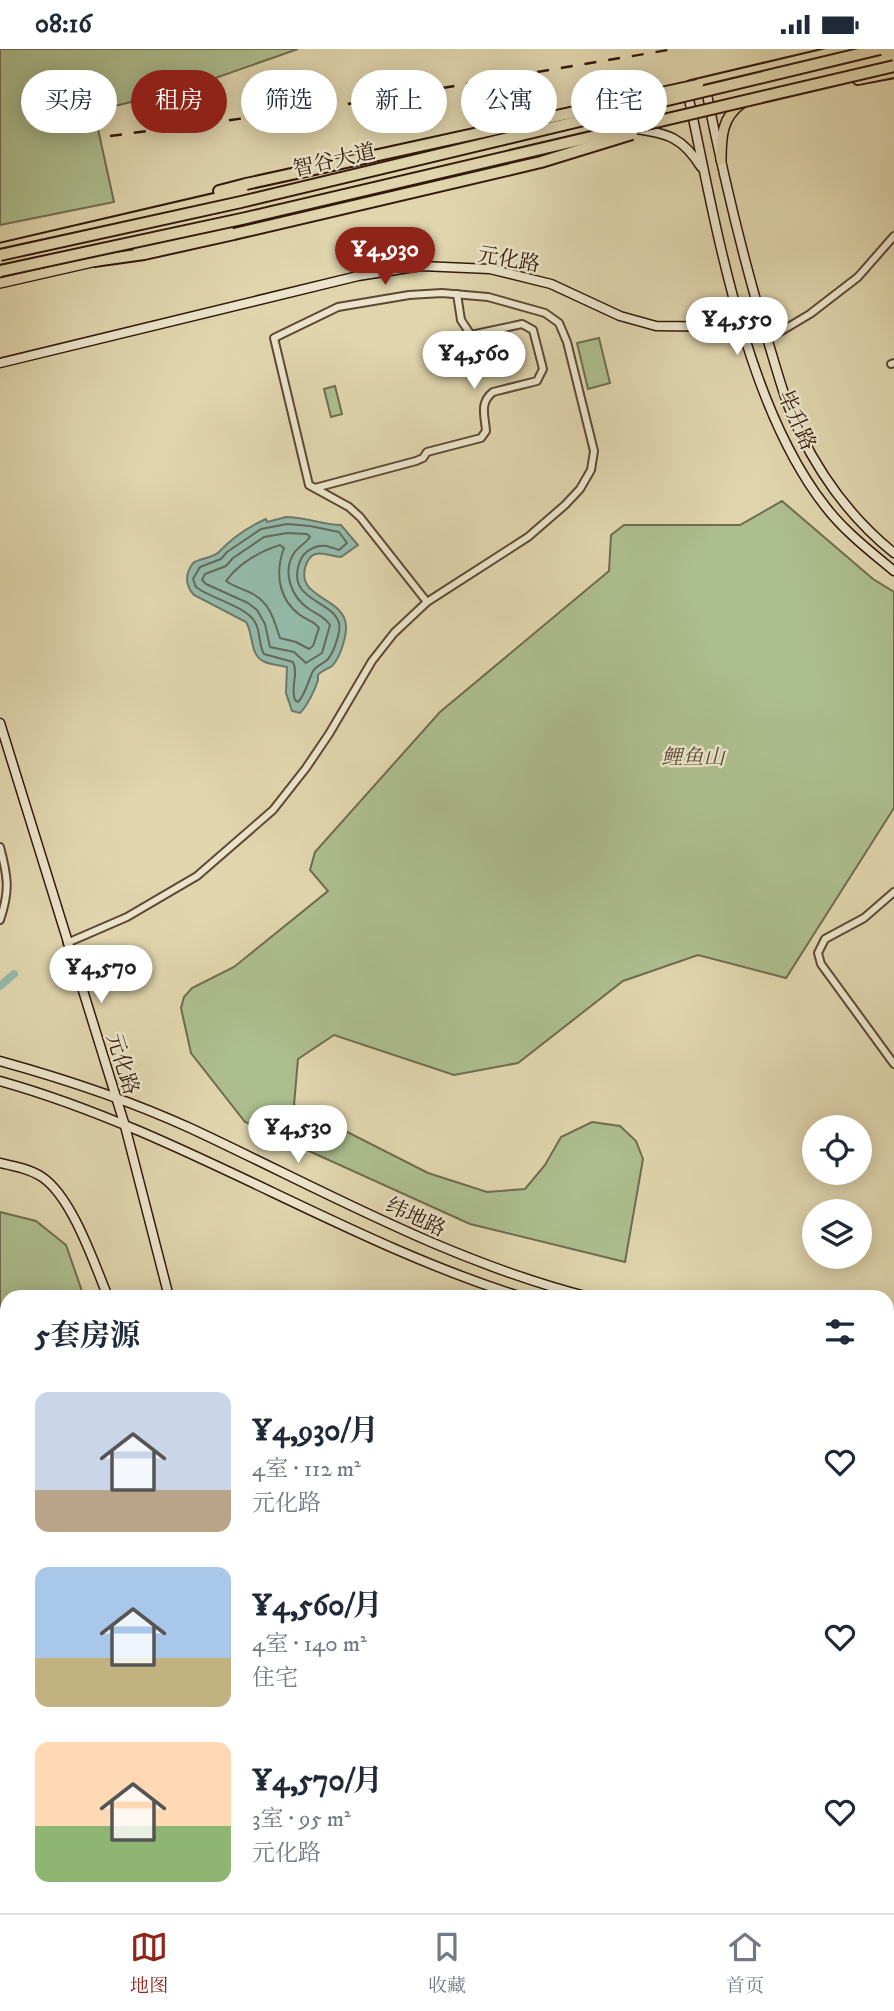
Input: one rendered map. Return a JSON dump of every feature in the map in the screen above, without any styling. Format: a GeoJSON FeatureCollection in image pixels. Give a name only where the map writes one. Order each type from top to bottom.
{"type":"FeatureCollection","features":[{"type":"Feature","properties":{"kind":"highway"},"geometry":{"type":"LineString","coordinates":[[0,249],[848,49]]}},
{"type":"Feature","properties":{"kind":"highway","name":"智谷大道"},"geometry":{"type":"LineString","coordinates":[[0,255],[242,202],[880,49]]}},
{"type":"Feature","properties":{"kind":"highway","name":"智谷大道"},"geometry":{"type":"LineString","coordinates":[[0,271],[246,218],[894,65]]}},
{"type":"Feature","properties":{"kind":"highway"},"geometry":{"type":"LineString","coordinates":[[0,249],[246,184],[639,97],[790,69]]}},
{"type":"Feature","properties":{"kind":"highway"},"geometry":{"type":"LineString","coordinates":[[761,96],[894,72]]}},
{"type":"Feature","properties":{"kind":"highway"},"geometry":{"type":"LineString","coordinates":[[94,261],[144,254],[541,162],[712,110]]}},
{"type":"Feature","properties":{"kind":"main road"},"geometry":{"type":"LineString","coordinates":[[721,160],[720,134],[728,117],[739,105],[761,96]]}},
{"type":"Feature","properties":{"kind":"main road","name":"智谷大道"},"geometry":{"type":"LineString","coordinates":[[667,120],[712,110]]}},
{"type":"Feature","properties":{"kind":"main road","name":"智谷大道"},"geometry":{"type":"LineString","coordinates":[[0,283],[536,155],[617,133]]}},
{"type":"Feature","properties":{"kind":"street","name":"毕升路"},"geometry":{"type":"LineString","coordinates":[[704,83],[751,284],[785,398],[799,431],[843,503],[867,530],[894,553]]}},
{"type":"Feature","properties":{"kind":"street","name":"毕升路"},"geometry":{"type":"LineString","coordinates":[[686,87],[729,277],[743,327],[777,424],[800,468],[825,506],[861,544],[894,571]]}},
{"type":"Feature","properties":{"kind":"street"},"geometry":{"type":"LineString","coordinates":[[664,133],[676,138],[691,151],[706,174]]}},
{"type":"Feature","properties":{"kind":"street"},"geometry":{"type":"LineString","coordinates":[[768,339],[810,314],[858,277],[894,236]]}},
{"type":"Feature","properties":{"kind":"street","name":"元化路"},"geometry":{"type":"LineString","coordinates":[[0,363],[358,276],[421,266],[490,269],[551,284],[620,316],[656,326],[743,327],[763,323]]}},
{"type":"Feature","properties":{"kind":"street"},"geometry":{"type":"LineString","coordinates":[[67,943],[127,917],[197,876],[273,810],[329,734],[372,661],[394,633],[427,602],[528,537],[580,489],[591,470],[594,451],[567,342],[559,323],[545,313],[488,297],[409,295],[338,307],[274,338],[309,485],[349,507],[360,517],[427,602]]}},
{"type":"Feature","properties":{"kind":"street"},"geometry":{"type":"LineString","coordinates":[[315,488],[416,461],[423,458],[427,452],[481,438],[486,431],[483,403],[487,397],[493,392],[537,381],[543,369],[533,330],[522,324],[471,335],[461,320],[457,295]]}},
{"type":"Feature","properties":{"kind":"street","name":"元化路"},"geometry":{"type":"LineString","coordinates":[[0,723],[125,1126],[167,1290]]}},
{"type":"Feature","properties":{"kind":"street"},"geometry":{"type":"LineString","coordinates":[[0,847],[7,874],[8,892],[0,920]]}},
{"type":"Feature","properties":{"kind":"street"},"geometry":{"type":"LineString","coordinates":[[894,892],[864,918],[825,939],[818,953],[821,964],[894,1064]]}},
{"type":"Feature","properties":{"kind":"street","name":"纬地路"},"geometry":{"type":"LineString","coordinates":[[0,1061],[114,1097],[188,1128],[450,1252],[500,1271],[565,1290]]}},
{"type":"Feature","properties":{"kind":"street","name":"纬地路"},"geometry":{"type":"LineString","coordinates":[[0,1081],[42,1093],[125,1126],[390,1245],[499,1290]]}},
{"type":"Feature","properties":{"kind":"street"},"geometry":{"type":"LineString","coordinates":[[0,1163],[32,1171],[56,1191],[82,1234],[105,1290]]}},
{"type":"Feature","properties":{"kind":"green space"},"geometry":{"type":"Polygon","coordinates":[[[0,49],[298,49],[227,74],[227,70],[131,70],[131,102],[117,105],[117,70],[21,70],[21,133],[99,133],[114,202],[0,225],[0,49]]]}},
{"type":"Feature","properties":{"kind":"green space"},"geometry":{"type":"Polygon","coordinates":[[[599,338],[610,383],[588,389],[577,343],[599,338]]]}},
{"type":"Feature","properties":{"kind":"green space"},"geometry":{"type":"Polygon","coordinates":[[[335,386],[342,414],[331,417],[324,389],[335,386]]]}},
{"type":"Feature","properties":{"kind":"green space","name":"鲤鱼山"},"geometry":{"type":"Polygon","coordinates":[[[782,501],[873,579],[894,592],[894,808],[786,978],[698,955],[623,981],[518,1063],[454,1075],[334,1035],[298,1059],[294,1105],[428,1173],[487,1192],[525,1189],[545,1165],[561,1137],[592,1122],[620,1126],[636,1141],[643,1159],[625,1262],[470,1224],[245,1122],[191,1053],[181,1008],[184,997],[192,988],[234,967],[328,891],[310,870],[315,852],[440,712],[609,571],[611,535],[624,525],[740,525],[782,501]]]}},
{"type":"Feature","properties":{"kind":"green space"},"geometry":{"type":"Polygon","coordinates":[[[0,1212],[36,1221],[66,1245],[82,1290],[0,1290],[0,1212]]]}},
{"type":"Feature","properties":{"kind":"water"},"geometry":{"type":"Polygon","coordinates":[[[286,517],[341,525],[358,545],[341,557],[315,554],[305,568],[304,578],[307,585],[341,612],[346,631],[338,657],[332,666],[318,675],[313,693],[300,713],[292,711],[286,693],[287,667],[260,659],[254,650],[246,622],[194,595],[187,579],[193,563],[216,554],[259,522],[286,517]]]}},
{"type":"Feature","properties":{"kind":"waterway"},"geometry":{"type":"LineString","coordinates":[[0,986],[14,974]]}},
{"type":"Feature","properties":{"kind":"railway"},"geometry":{"type":"LineString","coordinates":[[110,136],[336,106],[674,49]]}}]}
